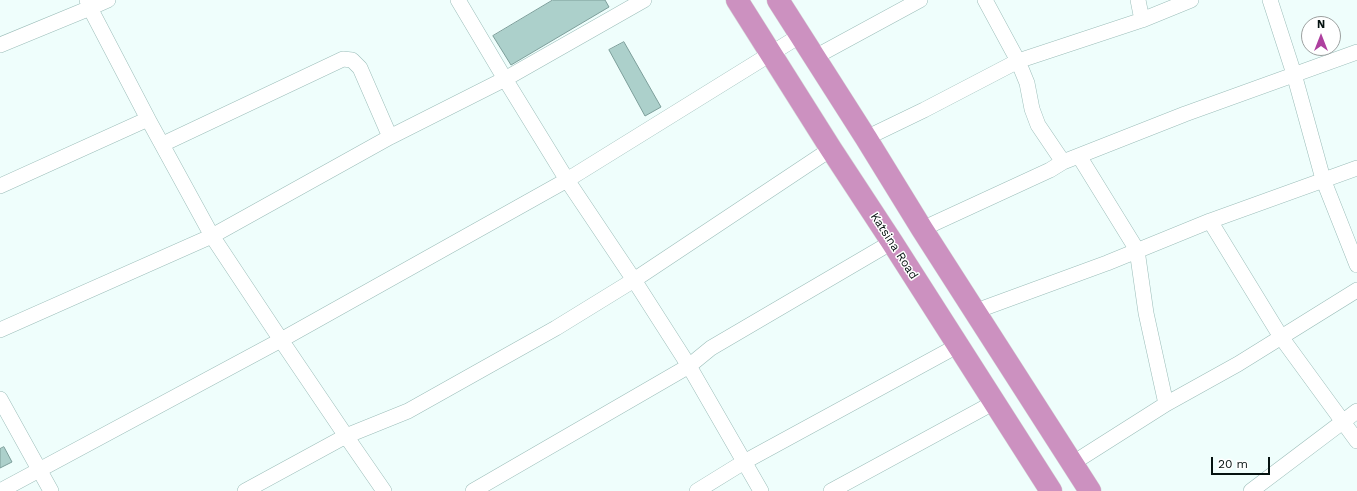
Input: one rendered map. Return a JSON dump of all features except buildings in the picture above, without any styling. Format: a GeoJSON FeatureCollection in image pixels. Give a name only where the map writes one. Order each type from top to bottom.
{"type":"FeatureCollection","features":[{"type":"Feature","properties":{"kind":"highway","name":"Katsina Road"},"geometry":{"type":"LineString","coordinates":[[737,0],[831,150],[892,242],[993,403],[1051,491]]}},
{"type":"Feature","properties":{"kind":"highway"},"geometry":{"type":"LineString","coordinates":[[778,0],[922,229],[1090,491]]}},
{"type":"Feature","properties":{"kind":"street"},"geometry":{"type":"LineString","coordinates":[[0,45],[88,4],[108,0]]}},
{"type":"Feature","properties":{"kind":"street"},"geometry":{"type":"LineString","coordinates":[[458,0],[567,180],[689,366],[760,491]]}},
{"type":"Feature","properties":{"kind":"street"},"geometry":{"type":"LineString","coordinates":[[0,330],[212,236],[390,137],[505,79],[644,0]]}},
{"type":"Feature","properties":{"kind":"street"},"geometry":{"type":"LineString","coordinates":[[815,57],[920,0]]}},
{"type":"Feature","properties":{"kind":"street"},"geometry":{"type":"LineString","coordinates":[[985,0],[1018,61],[1027,83],[1032,109],[1038,125],[1063,162]]}},
{"type":"Feature","properties":{"kind":"street"},"geometry":{"type":"LineString","coordinates":[[1138,0],[1142,20]]}},
{"type":"Feature","properties":{"kind":"street"},"geometry":{"type":"LineString","coordinates":[[866,138],[924,110],[1018,61],[1142,20],[1191,0]]}},
{"type":"Feature","properties":{"kind":"street"},"geometry":{"type":"LineString","coordinates":[[1270,0],[1294,74],[1323,179],[1357,265]]}},
{"type":"Feature","properties":{"kind":"street"},"geometry":{"type":"LineString","coordinates":[[88,4],[148,119],[212,236],[280,340],[384,491]]}},
{"type":"Feature","properties":{"kind":"street"},"geometry":{"type":"LineString","coordinates":[[0,491],[280,340],[567,180],[801,35]]}},
{"type":"Feature","properties":{"kind":"street"},"geometry":{"type":"LineString","coordinates":[[922,229],[1050,170],[1063,162],[1294,74],[1357,52]]}},
{"type":"Feature","properties":{"kind":"street"},"geometry":{"type":"LineString","coordinates":[[163,144],[343,59],[352,60],[360,68],[390,137]]}},
{"type":"Feature","properties":{"kind":"street"},"geometry":{"type":"LineString","coordinates":[[0,186],[148,119]]}},
{"type":"Feature","properties":{"kind":"street"},"geometry":{"type":"LineString","coordinates":[[245,491],[346,436],[408,411],[556,328],[634,280],[831,150]]}},
{"type":"Feature","properties":{"kind":"street"},"geometry":{"type":"LineString","coordinates":[[1079,156],[1137,250],[1146,313],[1166,404]]}},
{"type":"Feature","properties":{"kind":"street"},"geometry":{"type":"LineString","coordinates":[[976,311],[1210,221],[1357,168]]}},
{"type":"Feature","properties":{"kind":"street"},"geometry":{"type":"LineString","coordinates":[[1210,221],[1281,337],[1357,441]]}},
{"type":"Feature","properties":{"kind":"street"},"geometry":{"type":"LineString","coordinates":[[473,491],[689,366],[710,348],[892,242]]}},
{"type":"Feature","properties":{"kind":"street"},"geometry":{"type":"LineString","coordinates":[[1073,463],[1166,404],[1238,364],[1357,290]]}},
{"type":"Feature","properties":{"kind":"street"},"geometry":{"type":"LineString","coordinates":[[698,491],[744,462],[957,346]]}},
{"type":"Feature","properties":{"kind":"street"},"geometry":{"type":"LineString","coordinates":[[0,399],[51,491]]}},
{"type":"Feature","properties":{"kind":"street"},"geometry":{"type":"LineString","coordinates":[[831,491],[993,403]]}},
{"type":"Feature","properties":{"kind":"street"},"geometry":{"type":"LineString","coordinates":[[1251,491],[1357,411]]}}]}
